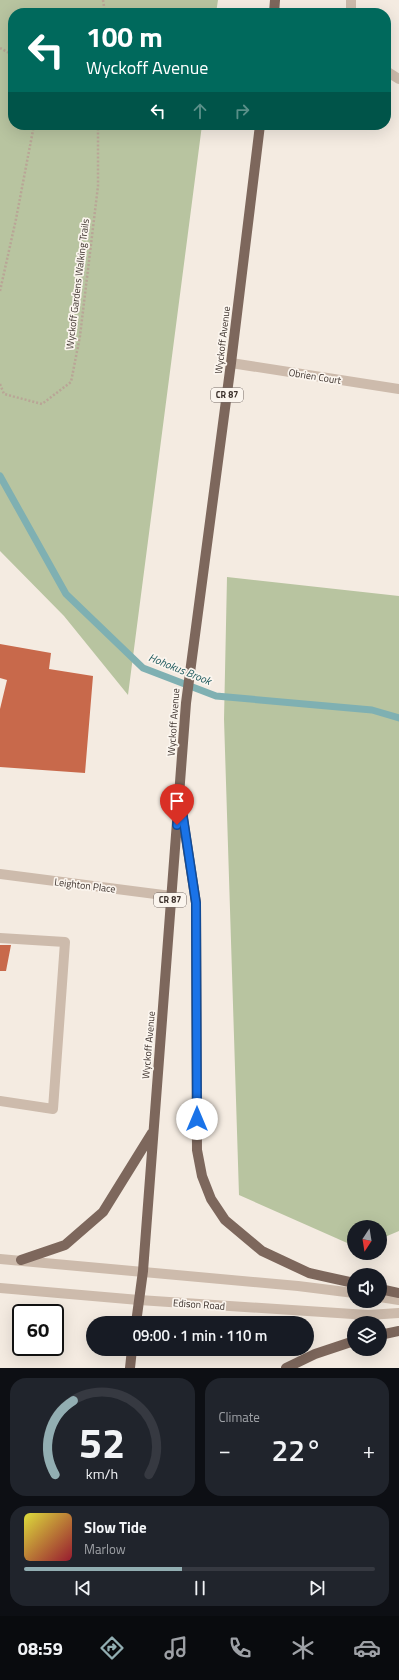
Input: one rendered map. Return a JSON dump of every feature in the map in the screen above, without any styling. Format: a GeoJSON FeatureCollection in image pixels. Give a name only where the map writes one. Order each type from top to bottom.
{"type":"FeatureCollection","features":[{"type":"Feature","properties":{"kind":"main road","name":"Wyckoff Avenue"},"geometry":{"type":"LineString","coordinates":[[137,1316],[143,1272],[186,703],[231,363],[259,130]]}},
{"type":"Feature","properties":{"kind":"main road"},"geometry":{"type":"LineString","coordinates":[[180,797],[196,903],[197,1150],[202,1176],[211,1199],[226,1220],[262,1251],[309,1273],[347,1281]]}},
{"type":"Feature","properties":{"kind":"main road"},"geometry":{"type":"LineString","coordinates":[[21,1260],[66,1245],[103,1212],[153,1131]]}},
{"type":"Feature","properties":{"kind":"main road"},"geometry":{"type":"LineString","coordinates":[[387,1290],[399,1293]]}},
{"type":"Feature","properties":{"kind":"main road"},"geometry":{"type":"LineString","coordinates":[[387,1334],[399,1331]]}},
{"type":"Feature","properties":{"kind":"main road"},"geometry":{"type":"LineString","coordinates":[[286,1368],[315,1354],[347,1343]]}},
{"type":"Feature","properties":{"kind":"main road"},"geometry":{"type":"LineString","coordinates":[[130,1368],[131,1356]]}},
{"type":"Feature","properties":{"kind":"street","name":"Obrien Court"},"geometry":{"type":"LineString","coordinates":[[231,363],[399,389]]}},
{"type":"Feature","properties":{"kind":"street","name":"Leighton Place"},"geometry":{"type":"LineString","coordinates":[[0,874],[171,896]]}},
{"type":"Feature","properties":{"kind":"street"},"geometry":{"type":"LineString","coordinates":[[0,938],[65,942],[53,1109],[0,1101]]}},
{"type":"Feature","properties":{"kind":"street"},"geometry":{"type":"LineString","coordinates":[[0,1259],[298,1286],[347,1293]]}},
{"type":"Feature","properties":{"kind":"street","name":"Edison Road"},"geometry":{"type":"LineString","coordinates":[[0,1288],[139,1300],[368,1315],[399,1313]]}},
{"type":"Feature","properties":{"kind":"street"},"geometry":{"type":"LineString","coordinates":[[387,1298],[399,1300]]}},
{"type":"Feature","properties":{"kind":"path"},"geometry":{"type":"LineString","coordinates":[[0,291],[33,130]]}},
{"type":"Feature","properties":{"kind":"path","name":"Wyckoff Gardens Walking Trails"},"geometry":{"type":"LineString","coordinates":[[0,384],[4,394],[42,404],[71,382],[80,336],[98,186],[98,130]]}},
{"type":"Feature","properties":{"kind":"green space"},"geometry":{"type":"Polygon","coordinates":[[[0,0],[218,0],[217,8],[8,8],[8,130],[201,130],[128,695],[64,616],[0,551],[0,0]]]}},
{"type":"Feature","properties":{"kind":"green space"},"geometry":{"type":"Polygon","coordinates":[[[227,577],[399,596],[399,1231],[387,1236],[387,1220],[347,1220],[347,1243],[239,1195],[224,719],[227,577]]]}},
{"type":"Feature","properties":{"kind":"building"},"geometry":{"type":"Polygon","coordinates":[[[0,644],[51,653],[49,669],[93,676],[85,773],[0,767],[0,709],[7,680],[0,678],[0,644]]]}},
{"type":"Feature","properties":{"kind":"building"},"geometry":{"type":"Polygon","coordinates":[[[0,945],[11,945],[6,971],[0,971],[0,945]]]}},
{"type":"Feature","properties":{"kind":"waterway","name":"Hohokus Brook"},"geometry":{"type":"LineString","coordinates":[[0,476],[66,594],[143,668],[216,696],[372,710],[399,718]]}},
{"type":"Feature","properties":{"kind":"route"},"geometry":{"type":"LineString","coordinates":[[177,825],[180,797],[196,903],[197,1119]]}}]}
